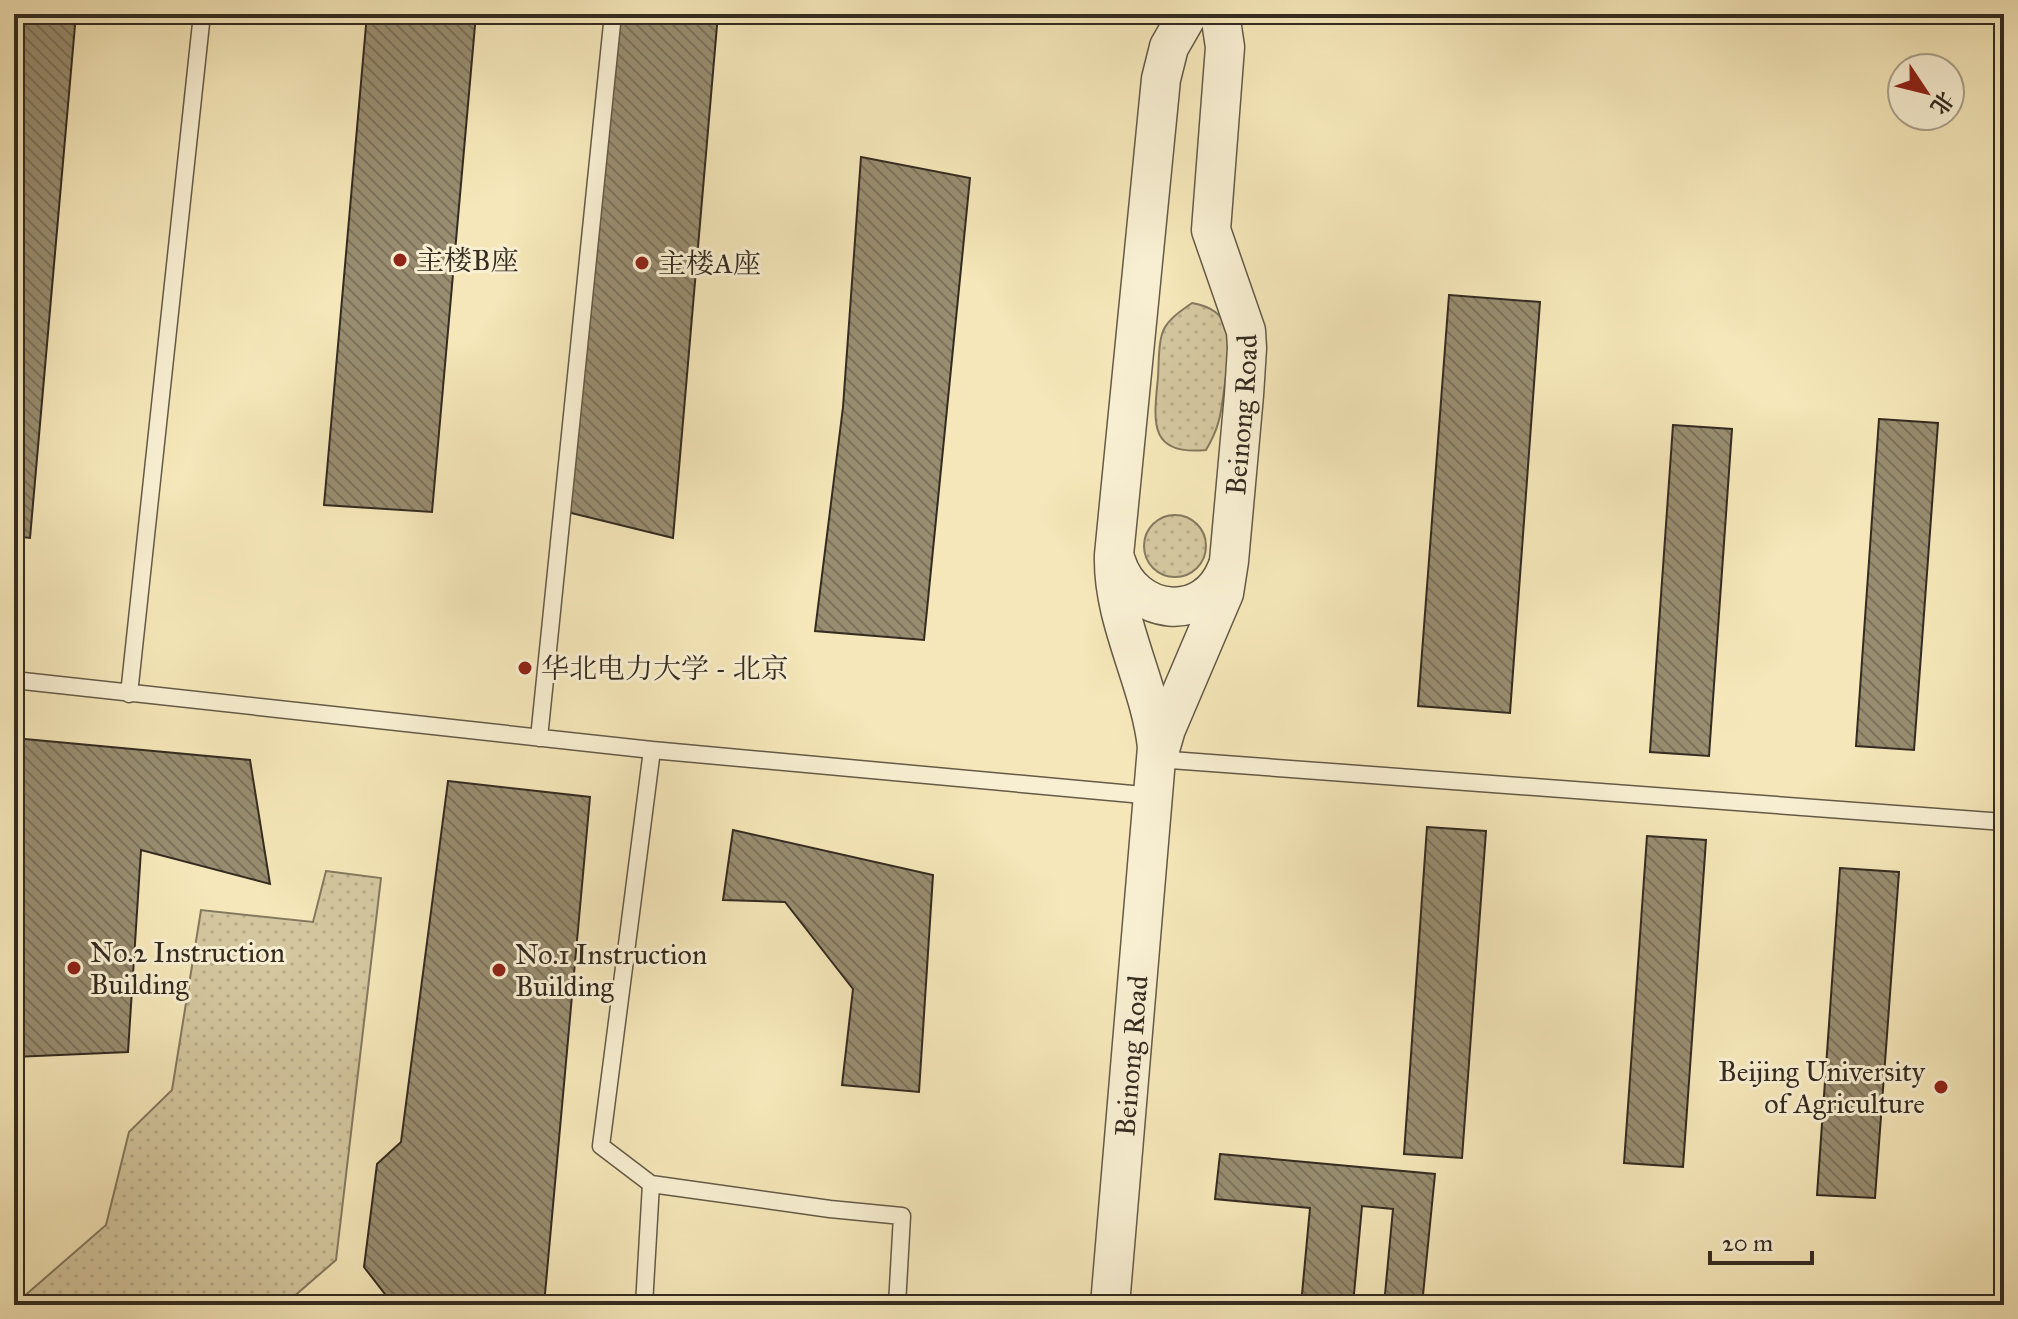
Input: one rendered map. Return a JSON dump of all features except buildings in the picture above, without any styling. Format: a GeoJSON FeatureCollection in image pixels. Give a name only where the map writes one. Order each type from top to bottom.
{"type":"FeatureCollection","features":[{"type":"Feature","properties":{"kind":"street","name":"Beinong Road"},"geometry":{"type":"LineString","coordinates":[[1110,1305],[1157,759],[1152,715],[1118,602],[1114,555],[1161,79],[1169,47],[1188,14]]}},
{"type":"Feature","properties":{"kind":"street","name":"Beinong Road"},"geometry":{"type":"LineString","coordinates":[[1157,759],[1169,722],[1224,593],[1229,561],[1247,348],[1246,331],[1211,230],[1225,47],[1220,14]]}},
{"type":"Feature","properties":{"kind":"street"},"geometry":{"type":"LineString","coordinates":[[1114,555],[1128,586],[1151,603],[1165,608],[1178,608],[1204,598],[1224,576],[1229,561]]}},
{"type":"Feature","properties":{"kind":"lane"},"geometry":{"type":"LineString","coordinates":[[129,694],[202,14]]}},
{"type":"Feature","properties":{"kind":"lane"},"geometry":{"type":"LineString","coordinates":[[539,738],[613,14]]}},
{"type":"Feature","properties":{"kind":"lane"},"geometry":{"type":"LineString","coordinates":[[14,680],[652,750],[1154,796]]}},
{"type":"Feature","properties":{"kind":"lane"},"geometry":{"type":"LineString","coordinates":[[652,750],[601,1146],[651,1184],[902,1216],[897,1305]]}},
{"type":"Feature","properties":{"kind":"lane"},"geometry":{"type":"LineString","coordinates":[[1157,759],[2004,822]]}},
{"type":"Feature","properties":{"kind":"lane"},"geometry":{"type":"LineString","coordinates":[[644,1305],[651,1184]]}},
{"type":"Feature","properties":{"kind":"shaded area"},"geometry":{"type":"Polygon","coordinates":[[[1192,303],[1218,314],[1228,332],[1227,370],[1220,418],[1206,450],[1173,447],[1158,432],[1156,421],[1162,334],[1170,320],[1192,303]]]}},
{"type":"Feature","properties":{"kind":"shaded area"},"geometry":{"type":"Polygon","coordinates":[[[1169,515],[1181,515],[1197,524],[1204,534],[1204,558],[1197,568],[1181,577],[1169,577],[1149,563],[1144,552],[1144,540],[1158,520],[1169,515]]]}},
{"type":"Feature","properties":{"kind":"shaded area"},"geometry":{"type":"Polygon","coordinates":[[[326,871],[381,878],[336,1260],[284,1305],[14,1305],[106,1225],[129,1132],[172,1090],[201,910],[313,922],[326,871]]]}},
{"type":"Feature","properties":{"kind":"place","name":"主楼B座"},"geometry":{"type":"Point","coordinates":[400,260]}},
{"type":"Feature","properties":{"kind":"place","name":"主楼A座"},"geometry":{"type":"Point","coordinates":[642,263]}},
{"type":"Feature","properties":{"kind":"place","name":"华北电力大学 - 北京"},"geometry":{"type":"Point","coordinates":[525,668]}},
{"type":"Feature","properties":{"kind":"place","name":"No.2 Instruction Building"},"geometry":{"type":"Point","coordinates":[74,968]}},
{"type":"Feature","properties":{"kind":"place","name":"No.1 Instruction Building"},"geometry":{"type":"Point","coordinates":[499,970]}},
{"type":"Feature","properties":{"kind":"place","name":"Beijing University of Agriculture"},"geometry":{"type":"Point","coordinates":[1941,1087]}}]}
